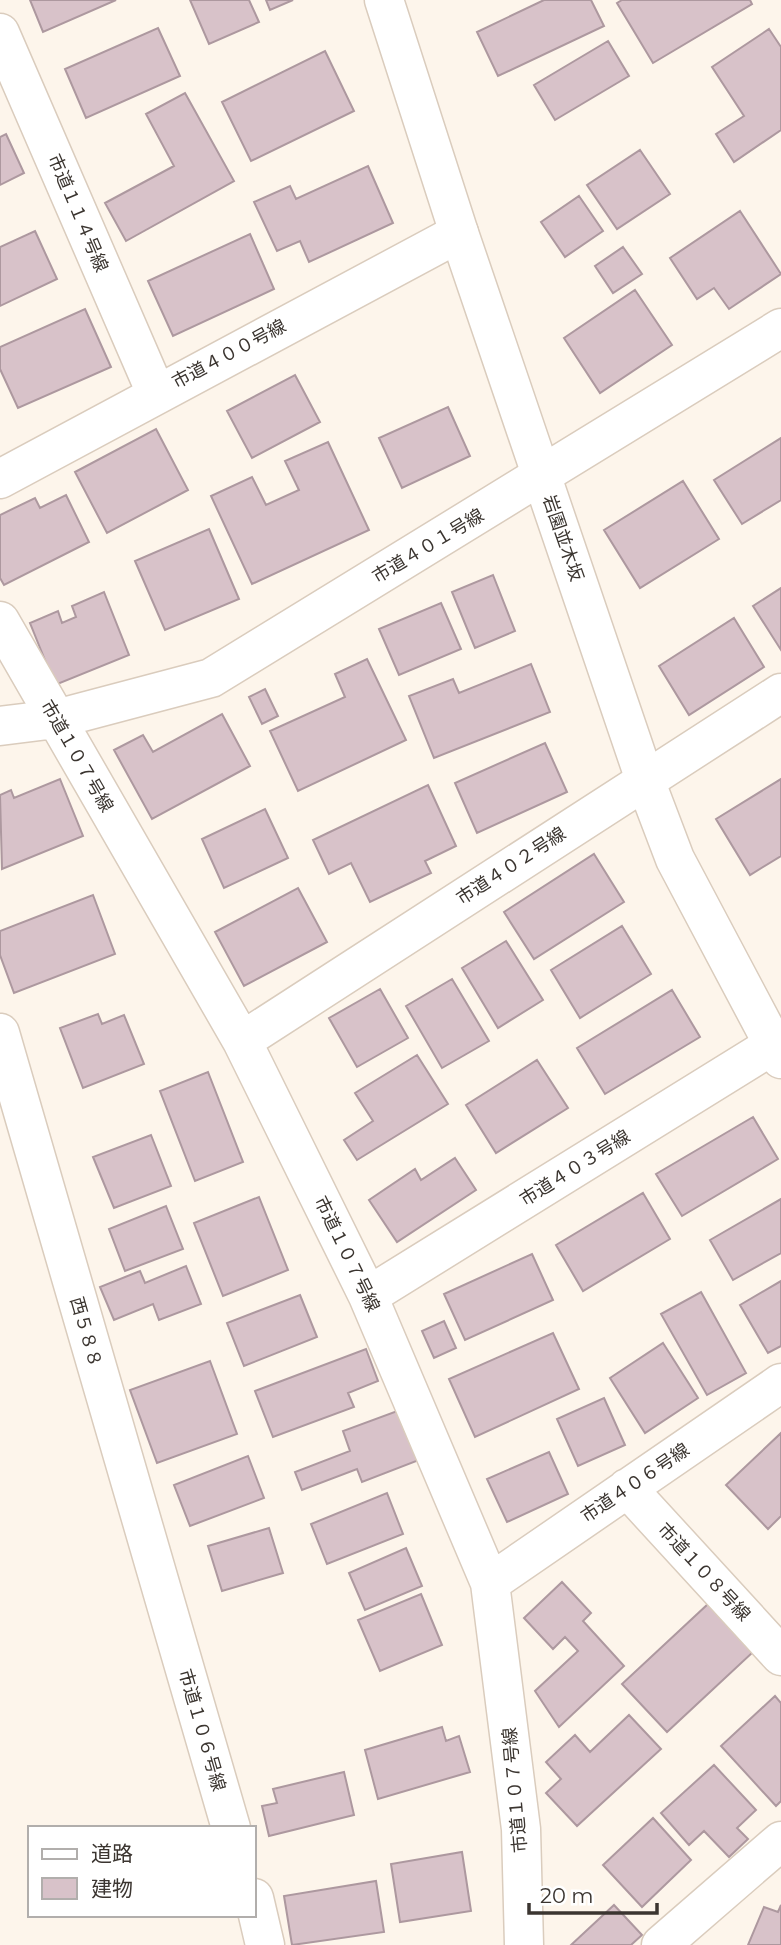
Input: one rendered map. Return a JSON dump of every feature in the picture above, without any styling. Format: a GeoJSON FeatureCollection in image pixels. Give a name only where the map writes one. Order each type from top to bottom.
{"type":"FeatureCollection","features":[{"type":"Feature","properties":{"kind":"street","name":"岩園並木坂"},"geometry":{"type":"LineString","coordinates":[[384,0],[459,233],[645,780],[675,859],[778,1048]]}},
{"type":"Feature","properties":{"kind":"street","name":"市道１１４号線"},"geometry":{"type":"LineString","coordinates":[[0,33],[156,393]]}},
{"type":"Feature","properties":{"kind":"street","name":"市道４００号線"},"geometry":{"type":"LineString","coordinates":[[0,479],[156,393],[459,233]]}},
{"type":"Feature","properties":{"kind":"street","name":"市道４０１号線"},"geometry":{"type":"LineString","coordinates":[[0,726],[56,719],[211,678],[781,328]]}},
{"type":"Feature","properties":{"kind":"street","name":"市道１０７号線"},"geometry":{"type":"LineString","coordinates":[[0,621],[242,1041],[368,1296],[490,1583],[521,1829],[524,1945]]}},
{"type":"Feature","properties":{"kind":"street","name":"市道４０２号線"},"geometry":{"type":"LineString","coordinates":[[242,1041],[781,693]]}},
{"type":"Feature","properties":{"kind":"street","name":"西５８８"},"geometry":{"type":"LineString","coordinates":[[0,1032],[173,1632]]}},
{"type":"Feature","properties":{"kind":"street","name":"市道４０３号線"},"geometry":{"type":"LineString","coordinates":[[368,1296],[778,1048]]}},
{"type":"Feature","properties":{"kind":"street","name":"市道４０６号線"},"geometry":{"type":"LineString","coordinates":[[490,1583],[781,1383]]}},
{"type":"Feature","properties":{"kind":"street","name":"市道１０８号線"},"geometry":{"type":"LineString","coordinates":[[627,1488],[781,1656]]}},
{"type":"Feature","properties":{"kind":"street","name":"市道１０６号線"},"geometry":{"type":"LineString","coordinates":[[173,1632],[230,1826]]}},
{"type":"Feature","properties":{"kind":"street"},"geometry":{"type":"LineString","coordinates":[[661,1945],[781,1841]]}},
{"type":"Feature","properties":{"kind":"street"},"geometry":{"type":"LineString","coordinates":[[256,1907],[265,1945]]}},
{"type":"Feature","properties":{"kind":"building"},"geometry":{"type":"Polygon","coordinates":[[[30,0],[116,0],[43,32],[30,0]]]}},
{"type":"Feature","properties":{"kind":"building"},"geometry":{"type":"Polygon","coordinates":[[[190,0],[249,0],[259,22],[209,44],[190,0]]]}},
{"type":"Feature","properties":{"kind":"building"},"geometry":{"type":"Polygon","coordinates":[[[266,0],[293,0],[270,10],[266,0]]]}},
{"type":"Feature","properties":{"kind":"building"},"geometry":{"type":"Polygon","coordinates":[[[544,0],[591,0],[604,26],[498,76],[477,32],[544,0]]]}},
{"type":"Feature","properties":{"kind":"building"},"geometry":{"type":"Polygon","coordinates":[[[622,0],[750,0],[752,4],[653,63],[617,3],[622,0]]]}},
{"type":"Feature","properties":{"kind":"building"},"geometry":{"type":"Polygon","coordinates":[[[158,28],[180,76],[86,118],[65,69],[158,28]]]}},
{"type":"Feature","properties":{"kind":"building"},"geometry":{"type":"Polygon","coordinates":[[[769,29],[781,47],[781,130],[734,162],[716,134],[744,116],[712,67],[769,29]]]}},
{"type":"Feature","properties":{"kind":"building"},"geometry":{"type":"Polygon","coordinates":[[[608,41],[629,76],[555,120],[534,85],[608,41]]]}},
{"type":"Feature","properties":{"kind":"building"},"geometry":{"type":"Polygon","coordinates":[[[325,51],[354,111],[251,161],[222,102],[325,51]]]}},
{"type":"Feature","properties":{"kind":"building"},"geometry":{"type":"Polygon","coordinates":[[[185,93],[234,181],[126,241],[105,203],[174,166],[146,114],[185,93]]]}},
{"type":"Feature","properties":{"kind":"building"},"geometry":{"type":"Polygon","coordinates":[[[6,134],[24,173],[0,185],[0,137],[6,134]]]}},
{"type":"Feature","properties":{"kind":"building"},"geometry":{"type":"Polygon","coordinates":[[[640,150],[670,194],[617,229],[587,185],[640,150]]]}},
{"type":"Feature","properties":{"kind":"building"},"geometry":{"type":"Polygon","coordinates":[[[368,166],[393,223],[309,262],[300,241],[277,251],[254,202],[290,186],[296,199],[368,166]]]}},
{"type":"Feature","properties":{"kind":"building"},"geometry":{"type":"Polygon","coordinates":[[[579,196],[603,231],[565,257],[541,222],[579,196]]]}},
{"type":"Feature","properties":{"kind":"building"},"geometry":{"type":"Polygon","coordinates":[[[740,211],[781,274],[729,309],[714,288],[697,299],[670,258],[740,211]]]}},
{"type":"Feature","properties":{"kind":"building"},"geometry":{"type":"Polygon","coordinates":[[[35,231],[57,279],[0,306],[0,247],[35,231]]]}},
{"type":"Feature","properties":{"kind":"building"},"geometry":{"type":"Polygon","coordinates":[[[250,234],[274,289],[173,336],[148,281],[250,234]]]}},
{"type":"Feature","properties":{"kind":"building"},"geometry":{"type":"Polygon","coordinates":[[[623,247],[642,274],[613,293],[595,266],[623,247]]]}},
{"type":"Feature","properties":{"kind":"building"},"geometry":{"type":"Polygon","coordinates":[[[635,290],[672,345],[600,393],[564,338],[635,290]]]}},
{"type":"Feature","properties":{"kind":"building"},"geometry":{"type":"Polygon","coordinates":[[[85,309],[111,367],[18,408],[0,369],[0,347],[85,309]]]}},
{"type":"Feature","properties":{"kind":"building"},"geometry":{"type":"Polygon","coordinates":[[[295,375],[320,422],[252,458],[227,411],[295,375]]]}},
{"type":"Feature","properties":{"kind":"building"},"geometry":{"type":"Polygon","coordinates":[[[448,407],[470,456],[402,488],[379,438],[448,407]]]}},
{"type":"Feature","properties":{"kind":"building"},"geometry":{"type":"Polygon","coordinates":[[[156,429],[188,490],[107,533],[75,472],[156,429]]]}},
{"type":"Feature","properties":{"kind":"building"},"geometry":{"type":"Polygon","coordinates":[[[781,438],[781,500],[742,524],[714,480],[781,438]]]}},
{"type":"Feature","properties":{"kind":"building"},"geometry":{"type":"Polygon","coordinates":[[[328,442],[369,530],[252,584],[211,496],[252,477],[266,505],[299,490],[285,461],[328,442]]]}},
{"type":"Feature","properties":{"kind":"building"},"geometry":{"type":"Polygon","coordinates":[[[683,481],[719,539],[640,588],[604,530],[683,481]]]}},
{"type":"Feature","properties":{"kind":"building"},"geometry":{"type":"Polygon","coordinates":[[[66,495],[89,542],[4,585],[0,578],[0,515],[35,498],[40,508],[66,495]]]}},
{"type":"Feature","properties":{"kind":"building"},"geometry":{"type":"Polygon","coordinates":[[[209,529],[239,599],[165,630],[135,561],[209,529]]]}},
{"type":"Feature","properties":{"kind":"building"},"geometry":{"type":"Polygon","coordinates":[[[493,575],[515,631],[475,648],[452,592],[493,575]]]}},
{"type":"Feature","properties":{"kind":"building"},"geometry":{"type":"Polygon","coordinates":[[[781,588],[781,650],[753,606],[781,588]]]}},
{"type":"Feature","properties":{"kind":"building"},"geometry":{"type":"Polygon","coordinates":[[[104,592],[129,655],[55,685],[30,623],[58,611],[62,623],[76,617],[72,606],[104,592]]]}},
{"type":"Feature","properties":{"kind":"building"},"geometry":{"type":"Polygon","coordinates":[[[441,603],[461,649],[399,675],[379,629],[441,603]]]}},
{"type":"Feature","properties":{"kind":"building"},"geometry":{"type":"Polygon","coordinates":[[[734,618],[764,667],[689,715],[659,666],[734,618]]]}},
{"type":"Feature","properties":{"kind":"building"},"geometry":{"type":"Polygon","coordinates":[[[367,659],[406,740],[298,791],[270,731],[345,697],[335,674],[367,659]]]}},
{"type":"Feature","properties":{"kind":"building"},"geometry":{"type":"Polygon","coordinates":[[[531,664],[550,712],[434,758],[409,696],[453,679],[459,693],[531,664]]]}},
{"type":"Feature","properties":{"kind":"building"},"geometry":{"type":"Polygon","coordinates":[[[265,689],[278,716],[262,724],[249,697],[265,689]]]}},
{"type":"Feature","properties":{"kind":"building"},"geometry":{"type":"Polygon","coordinates":[[[222,714],[250,766],[152,819],[114,750],[143,735],[153,752],[222,714]]]}},
{"type":"Feature","properties":{"kind":"building"},"geometry":{"type":"Polygon","coordinates":[[[545,743],[567,792],[477,833],[455,783],[545,743]]]}},
{"type":"Feature","properties":{"kind":"building"},"geometry":{"type":"Polygon","coordinates":[[[60,779],[83,836],[2,869],[0,795],[11,790],[14,798],[60,779]]]}},
{"type":"Feature","properties":{"kind":"building"},"geometry":{"type":"Polygon","coordinates":[[[781,779],[781,856],[750,875],[716,819],[781,779]]]}},
{"type":"Feature","properties":{"kind":"building"},"geometry":{"type":"Polygon","coordinates":[[[428,785],[456,846],[425,861],[431,873],[370,902],[351,863],[329,874],[313,840],[428,785]]]}},
{"type":"Feature","properties":{"kind":"building"},"geometry":{"type":"Polygon","coordinates":[[[265,809],[288,858],[224,888],[202,839],[265,809]]]}},
{"type":"Feature","properties":{"kind":"building"},"geometry":{"type":"Polygon","coordinates":[[[594,854],[624,902],[534,959],[504,912],[594,854]]]}},
{"type":"Feature","properties":{"kind":"building"},"geometry":{"type":"Polygon","coordinates":[[[298,888],[327,942],[244,986],[215,932],[298,888]]]}},
{"type":"Feature","properties":{"kind":"building"},"geometry":{"type":"Polygon","coordinates":[[[93,895],[115,954],[14,993],[0,955],[0,931],[93,895]]]}},
{"type":"Feature","properties":{"kind":"building"},"geometry":{"type":"Polygon","coordinates":[[[622,926],[651,974],[580,1018],[551,970],[622,926]]]}},
{"type":"Feature","properties":{"kind":"building"},"geometry":{"type":"Polygon","coordinates":[[[506,941],[543,1000],[498,1028],[462,968],[506,941]]]}},
{"type":"Feature","properties":{"kind":"building"},"geometry":{"type":"Polygon","coordinates":[[[452,979],[489,1041],[442,1068],[406,1006],[452,979]]]}},
{"type":"Feature","properties":{"kind":"building"},"geometry":{"type":"Polygon","coordinates":[[[380,989],[408,1038],[357,1067],[329,1018],[380,989]]]}},
{"type":"Feature","properties":{"kind":"building"},"geometry":{"type":"Polygon","coordinates":[[[672,990],[700,1037],[605,1094],[577,1048],[672,990]]]}},
{"type":"Feature","properties":{"kind":"building"},"geometry":{"type":"Polygon","coordinates":[[[98,1014],[102,1024],[124,1015],[144,1064],[83,1088],[60,1028],[98,1014]]]}},
{"type":"Feature","properties":{"kind":"building"},"geometry":{"type":"Polygon","coordinates":[[[417,1055],[448,1104],[357,1160],[344,1140],[373,1121],[355,1093],[417,1055]]]}},
{"type":"Feature","properties":{"kind":"building"},"geometry":{"type":"Polygon","coordinates":[[[537,1060],[568,1108],[496,1153],[466,1105],[537,1060]]]}},
{"type":"Feature","properties":{"kind":"building"},"geometry":{"type":"Polygon","coordinates":[[[208,1072],[243,1162],[195,1181],[160,1091],[208,1072]]]}},
{"type":"Feature","properties":{"kind":"building"},"geometry":{"type":"Polygon","coordinates":[[[753,1117],[778,1159],[682,1216],[656,1174],[753,1117]]]}},
{"type":"Feature","properties":{"kind":"building"},"geometry":{"type":"Polygon","coordinates":[[[151,1135],[171,1186],[114,1208],[93,1157],[151,1135]]]}},
{"type":"Feature","properties":{"kind":"building"},"geometry":{"type":"Polygon","coordinates":[[[455,1158],[476,1190],[397,1242],[369,1200],[415,1169],[421,1180],[455,1158]]]}},
{"type":"Feature","properties":{"kind":"building"},"geometry":{"type":"Polygon","coordinates":[[[643,1193],[670,1239],[583,1291],[556,1245],[643,1193]]]}},
{"type":"Feature","properties":{"kind":"building"},"geometry":{"type":"Polygon","coordinates":[[[259,1197],[288,1270],[223,1296],[194,1223],[259,1197]]]}},
{"type":"Feature","properties":{"kind":"building"},"geometry":{"type":"Polygon","coordinates":[[[781,1199],[781,1253],[733,1280],[710,1240],[781,1199]]]}},
{"type":"Feature","properties":{"kind":"building"},"geometry":{"type":"Polygon","coordinates":[[[166,1206],[183,1249],[125,1271],[109,1229],[166,1206]]]}},
{"type":"Feature","properties":{"kind":"building"},"geometry":{"type":"Polygon","coordinates":[[[532,1254],[553,1300],[465,1340],[444,1294],[532,1254]]]}},
{"type":"Feature","properties":{"kind":"building"},"geometry":{"type":"Polygon","coordinates":[[[186,1266],[201,1304],[159,1320],[153,1304],[114,1320],[100,1287],[140,1271],[145,1283],[186,1266]]]}},
{"type":"Feature","properties":{"kind":"building"},"geometry":{"type":"Polygon","coordinates":[[[781,1281],[781,1346],[768,1353],[740,1305],[781,1281]]]}},
{"type":"Feature","properties":{"kind":"building"},"geometry":{"type":"Polygon","coordinates":[[[701,1292],[746,1373],[707,1395],[661,1314],[701,1292]]]}},
{"type":"Feature","properties":{"kind":"building"},"geometry":{"type":"Polygon","coordinates":[[[300,1295],[317,1337],[244,1366],[227,1323],[300,1295]]]}},
{"type":"Feature","properties":{"kind":"building"},"geometry":{"type":"Polygon","coordinates":[[[444,1321],[456,1348],[434,1358],[422,1331],[444,1321]]]}},
{"type":"Feature","properties":{"kind":"building"},"geometry":{"type":"Polygon","coordinates":[[[553,1333],[579,1389],[475,1437],[449,1379],[553,1333]]]}},
{"type":"Feature","properties":{"kind":"building"},"geometry":{"type":"Polygon","coordinates":[[[663,1343],[698,1398],[645,1433],[610,1378],[663,1343]]]}},
{"type":"Feature","properties":{"kind":"building"},"geometry":{"type":"Polygon","coordinates":[[[366,1349],[378,1381],[348,1393],[354,1407],[273,1437],[255,1391],[366,1349]]]}},
{"type":"Feature","properties":{"kind":"building"},"geometry":{"type":"Polygon","coordinates":[[[210,1361],[237,1434],[157,1463],[130,1390],[210,1361]]]}},
{"type":"Feature","properties":{"kind":"building"},"geometry":{"type":"Polygon","coordinates":[[[604,1398],[625,1445],[578,1466],[557,1419],[604,1398]]]}},
{"type":"Feature","properties":{"kind":"building"},"geometry":{"type":"Polygon","coordinates":[[[400,1410],[419,1460],[362,1482],[357,1469],[302,1490],[295,1472],[350,1451],[343,1431],[400,1410]]]}},
{"type":"Feature","properties":{"kind":"building"},"geometry":{"type":"Polygon","coordinates":[[[781,1433],[781,1516],[768,1529],[726,1485],[781,1433]]]}},
{"type":"Feature","properties":{"kind":"building"},"geometry":{"type":"Polygon","coordinates":[[[549,1452],[568,1494],[507,1522],[487,1479],[549,1452]]]}},
{"type":"Feature","properties":{"kind":"building"},"geometry":{"type":"Polygon","coordinates":[[[248,1456],[264,1498],[190,1526],[174,1485],[248,1456]]]}},
{"type":"Feature","properties":{"kind":"building"},"geometry":{"type":"Polygon","coordinates":[[[387,1493],[403,1534],[327,1564],[311,1524],[387,1493]]]}},
{"type":"Feature","properties":{"kind":"building"},"geometry":{"type":"Polygon","coordinates":[[[269,1528],[283,1573],[222,1591],[208,1546],[269,1528]]]}},
{"type":"Feature","properties":{"kind":"building"},"geometry":{"type":"Polygon","coordinates":[[[406,1548],[422,1586],[365,1610],[349,1573],[406,1548]]]}},
{"type":"Feature","properties":{"kind":"building"},"geometry":{"type":"Polygon","coordinates":[[[562,1582],[591,1613],[583,1621],[624,1666],[559,1727],[535,1691],[578,1651],[565,1637],[553,1649],[524,1618],[562,1582]]]}},
{"type":"Feature","properties":{"kind":"building"},"geometry":{"type":"Polygon","coordinates":[[[421,1594],[442,1645],[380,1671],[358,1620],[421,1594]]]}},
{"type":"Feature","properties":{"kind":"building"},"geometry":{"type":"Polygon","coordinates":[[[708,1604],[753,1652],[667,1732],[622,1684],[708,1604]]]}},
{"type":"Feature","properties":{"kind":"building"},"geometry":{"type":"Polygon","coordinates":[[[775,1696],[781,1703],[781,1801],[776,1806],[721,1746],[775,1696]]]}},
{"type":"Feature","properties":{"kind":"building"},"geometry":{"type":"Polygon","coordinates":[[[629,1715],[661,1749],[577,1826],[546,1793],[561,1779],[546,1762],[575,1735],[590,1752],[629,1715]]]}},
{"type":"Feature","properties":{"kind":"building"},"geometry":{"type":"Polygon","coordinates":[[[442,1727],[446,1741],[459,1736],[470,1772],[378,1799],[365,1750],[442,1727]]]}},
{"type":"Feature","properties":{"kind":"building"},"geometry":{"type":"Polygon","coordinates":[[[714,1765],[756,1810],[737,1828],[748,1839],[729,1857],[704,1831],[689,1845],[661,1813],[714,1765]]]}},
{"type":"Feature","properties":{"kind":"building"},"geometry":{"type":"Polygon","coordinates":[[[344,1772],[354,1815],[269,1836],[262,1806],[277,1803],[273,1789],[344,1772]]]}},
{"type":"Feature","properties":{"kind":"building"},"geometry":{"type":"Polygon","coordinates":[[[653,1818],[691,1860],[642,1907],[603,1865],[653,1818]]]}},
{"type":"Feature","properties":{"kind":"building"},"geometry":{"type":"Polygon","coordinates":[[[462,1852],[471,1911],[400,1922],[391,1864],[462,1852]]]}},
{"type":"Feature","properties":{"kind":"building"},"geometry":{"type":"Polygon","coordinates":[[[376,1881],[384,1932],[292,1945],[284,1896],[376,1881]]]}},
{"type":"Feature","properties":{"kind":"building"},"geometry":{"type":"Polygon","coordinates":[[[614,1905],[642,1935],[631,1945],[571,1945],[614,1905]]]}},
{"type":"Feature","properties":{"kind":"building"},"geometry":{"type":"Polygon","coordinates":[[[781,1905],[781,1945],[748,1945],[764,1907],[778,1912],[781,1905]]]}}]}
